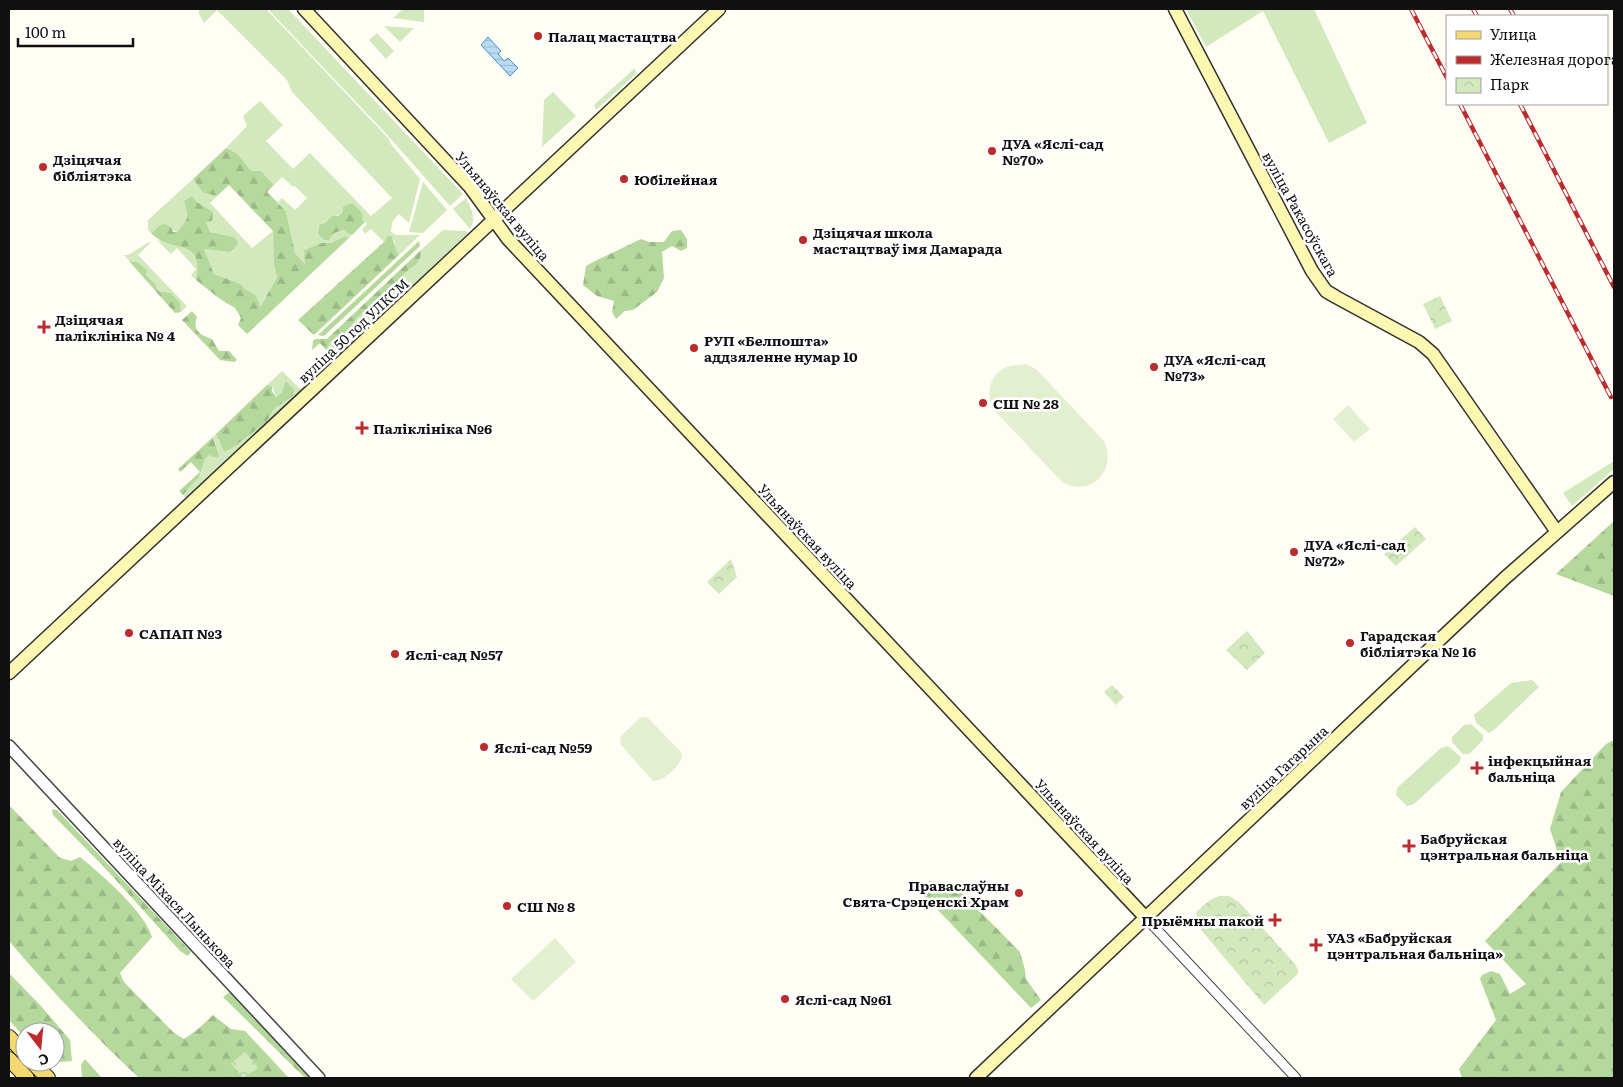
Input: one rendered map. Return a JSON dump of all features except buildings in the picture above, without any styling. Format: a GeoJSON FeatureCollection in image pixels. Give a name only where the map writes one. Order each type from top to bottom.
{"type":"FeatureCollection","features":[{"type":"Feature","properties":{"kind":"main road","name":"Ульянаўская вуліца"},"geometry":{"type":"LineString","coordinates":[[304,9],[470,187],[508,239],[1145,917]]}},
{"type":"Feature","properties":{"kind":"main road","name":"вуліца 50 год УЛКСМ"},"geometry":{"type":"LineString","coordinates":[[9,673],[719,9]]}},
{"type":"Feature","properties":{"kind":"main road","name":"вуліца Ракасоўскага"},"geometry":{"type":"LineString","coordinates":[[1175,9],[1312,271],[1326,291],[1419,342],[1433,354],[1557,532]]}},
{"type":"Feature","properties":{"kind":"main road","name":"вуліца Гагарына"},"geometry":{"type":"LineString","coordinates":[[976,1078],[1505,578],[1614,482]]}},
{"type":"Feature","properties":{"kind":"main road"},"geometry":{"type":"LineString","coordinates":[[9,1059],[27,1078]]}},
{"type":"Feature","properties":{"kind":"street","name":"вуліца Міхася Лынькова"},"geometry":{"type":"LineString","coordinates":[[9,746],[319,1078]]}},
{"type":"Feature","properties":{"kind":"street","name":"Ульянаўская вуліца"},"geometry":{"type":"LineString","coordinates":[[1145,917],[1296,1078]]}},
{"type":"Feature","properties":{"kind":"green space"},"geometry":{"type":"Polygon","coordinates":[[[201,9],[266,9],[389,139],[390,143],[420,179],[409,223],[399,214],[392,222],[391,232],[396,235],[420,235],[399,255],[394,249],[395,241],[387,236],[384,242],[371,229],[365,234],[362,229],[367,224],[343,207],[342,213],[319,225],[318,234],[324,240],[329,240],[334,233],[345,230],[353,234],[349,238],[345,236],[331,243],[321,243],[304,250],[306,265],[295,253],[286,211],[278,202],[282,198],[295,210],[307,198],[282,177],[274,185],[261,171],[252,171],[233,151],[226,148],[247,126],[243,116],[260,101],[283,125],[266,141],[293,169],[310,153],[371,216],[392,198],[292,92],[287,80],[217,10],[204,23],[198,12],[201,9]]]}},
{"type":"Feature","properties":{"kind":"green space"},"geometry":{"type":"Polygon","coordinates":[[[268,9],[288,9],[463,194],[450,206],[390,138],[268,9]]]}},
{"type":"Feature","properties":{"kind":"green space"},"geometry":{"type":"Polygon","coordinates":[[[403,9],[424,9],[424,22],[393,18],[403,9]]]}},
{"type":"Feature","properties":{"kind":"green space"},"geometry":{"type":"Polygon","coordinates":[[[1186,9],[1314,9],[1367,123],[1329,143],[1263,11],[1206,47],[1186,9]]]}},
{"type":"Feature","properties":{"kind":"green space"},"geometry":{"type":"Polygon","coordinates":[[[384,26],[414,28],[400,42],[384,26]]]}},
{"type":"Feature","properties":{"kind":"green space"},"geometry":{"type":"Polygon","coordinates":[[[377,33],[394,51],[386,59],[369,40],[377,33]]]}},
{"type":"Feature","properties":{"kind":"green space"},"geometry":{"type":"Polygon","coordinates":[[[635,68],[636,74],[596,110],[594,105],[635,68]]]}},
{"type":"Feature","properties":{"kind":"green space"},"geometry":{"type":"Polygon","coordinates":[[[553,92],[576,116],[542,147],[544,100],[553,92]]]}},
{"type":"Feature","properties":{"kind":"green space"},"geometry":{"type":"Polygon","coordinates":[[[226,148],[238,155],[252,171],[261,171],[274,185],[267,192],[286,211],[295,253],[305,264],[304,250],[321,243],[331,243],[345,236],[349,238],[247,334],[238,325],[241,318],[235,308],[196,280],[197,266],[191,251],[159,239],[151,233],[160,225],[165,224],[171,227],[173,232],[177,232],[187,218],[184,201],[192,196],[197,202],[213,212],[212,221],[206,222],[210,232],[234,237],[238,242],[234,249],[229,252],[204,249],[214,274],[241,284],[245,289],[256,295],[260,307],[277,277],[274,265],[273,231],[229,185],[217,196],[203,193],[193,179],[226,148]]]}},
{"type":"Feature","properties":{"kind":"green space"},"geometry":{"type":"Polygon","coordinates":[[[193,179],[203,193],[217,196],[210,203],[252,248],[273,231],[274,265],[277,277],[259,308],[256,295],[245,289],[241,284],[214,274],[204,249],[229,252],[234,237],[210,232],[206,222],[213,212],[197,202],[184,201],[187,218],[177,232],[160,225],[151,233],[148,230],[148,220],[193,179]]]}},
{"type":"Feature","properties":{"kind":"green space"},"geometry":{"type":"Polygon","coordinates":[[[423,182],[447,210],[423,233],[409,232],[423,182]]]}},
{"type":"Feature","properties":{"kind":"green space"},"geometry":{"type":"Polygon","coordinates":[[[466,198],[473,217],[470,229],[453,209],[466,198]]]}},
{"type":"Feature","properties":{"kind":"green space"},"geometry":{"type":"Polygon","coordinates":[[[352,203],[359,209],[363,215],[362,220],[365,222],[353,234],[349,234],[344,230],[334,233],[329,240],[324,240],[318,234],[319,225],[326,222],[332,216],[338,216],[342,213],[343,207],[352,203]]]}},
{"type":"Feature","properties":{"kind":"green space"},"geometry":{"type":"Polygon","coordinates":[[[443,230],[466,231],[468,233],[334,359],[329,353],[328,347],[330,343],[343,336],[357,318],[416,264],[421,250],[443,230]]]}},
{"type":"Feature","properties":{"kind":"green space"},"geometry":{"type":"Polygon","coordinates":[[[681,230],[687,239],[687,248],[681,251],[672,246],[662,252],[664,278],[657,292],[633,310],[625,311],[616,319],[612,312],[614,301],[597,296],[583,285],[586,266],[591,263],[641,239],[649,242],[664,242],[672,231],[681,230]]]}},
{"type":"Feature","properties":{"kind":"green space"},"geometry":{"type":"Polygon","coordinates":[[[387,236],[391,236],[399,255],[314,335],[298,320],[384,242],[387,236]]]}},
{"type":"Feature","properties":{"kind":"green space"},"geometry":{"type":"Polygon","coordinates":[[[157,240],[183,247],[193,254],[196,260],[197,269],[196,280],[191,275],[196,269],[177,248],[171,254],[157,240]]]}},
{"type":"Feature","properties":{"kind":"green space"},"geometry":{"type":"Polygon","coordinates":[[[419,241],[420,246],[324,336],[318,335],[419,241]]]}},
{"type":"Feature","properties":{"kind":"green space"},"geometry":{"type":"Polygon","coordinates":[[[151,242],[138,255],[187,306],[181,312],[180,302],[171,293],[158,291],[155,284],[137,262],[129,261],[124,255],[128,255],[151,242]]]}},
{"type":"Feature","properties":{"kind":"green space"},"geometry":{"type":"Polygon","coordinates":[[[421,250],[421,256],[417,264],[409,269],[381,298],[357,318],[343,336],[330,343],[328,347],[329,353],[320,343],[312,350],[315,339],[327,339],[421,250]]]}},
{"type":"Feature","properties":{"kind":"green space"},"geometry":{"type":"Polygon","coordinates":[[[129,261],[137,262],[147,270],[146,274],[155,284],[158,291],[171,293],[180,302],[181,312],[175,313],[129,261]]]}},
{"type":"Feature","properties":{"kind":"green space"},"geometry":{"type":"Polygon","coordinates":[[[1440,296],[1452,321],[1435,329],[1423,304],[1440,296]]]}},
{"type":"Feature","properties":{"kind":"green space"},"geometry":{"type":"Polygon","coordinates":[[[192,311],[197,317],[196,326],[198,332],[212,339],[219,351],[229,351],[237,360],[234,362],[220,360],[182,320],[192,311]]]}},
{"type":"Feature","properties":{"kind":"green space"},"geometry":{"type":"Polygon","coordinates":[[[1026,364],[1036,369],[1104,441],[1107,462],[1099,479],[1091,484],[1082,487],[1062,482],[993,409],[990,385],[996,375],[1006,367],[1026,364]]]}},
{"type":"Feature","properties":{"kind":"green space"},"geometry":{"type":"Polygon","coordinates":[[[282,371],[306,395],[229,467],[220,466],[205,480],[205,489],[191,503],[183,495],[199,477],[205,459],[216,445],[213,437],[216,434],[224,452],[266,422],[275,408],[292,397],[287,382],[282,392],[276,397],[272,386],[267,385],[282,371]]]}},
{"type":"Feature","properties":{"kind":"green space"},"geometry":{"type":"Polygon","coordinates":[[[286,381],[294,390],[292,397],[275,408],[266,422],[235,446],[224,452],[216,434],[267,385],[272,386],[272,391],[276,397],[282,392],[286,381]]]}},
{"type":"Feature","properties":{"kind":"green space"},"geometry":{"type":"Polygon","coordinates":[[[1348,405],[1370,429],[1354,442],[1333,419],[1348,405]]]}},
{"type":"Feature","properties":{"kind":"green space"},"geometry":{"type":"Polygon","coordinates":[[[213,437],[219,457],[209,455],[205,459],[199,477],[183,495],[179,491],[200,472],[191,462],[180,472],[178,469],[213,437]]]}},
{"type":"Feature","properties":{"kind":"green space"},"geometry":{"type":"Polygon","coordinates":[[[1614,461],[1614,469],[1572,506],[1563,493],[1614,461]]]}},
{"type":"Feature","properties":{"kind":"green space"},"geometry":{"type":"Polygon","coordinates":[[[1614,521],[1614,596],[1556,574],[1614,521]]]}},
{"type":"Feature","properties":{"kind":"green space"},"geometry":{"type":"Polygon","coordinates":[[[1415,527],[1426,539],[1396,566],[1384,554],[1415,527]]]}},
{"type":"Feature","properties":{"kind":"green space"},"geometry":{"type":"Polygon","coordinates":[[[731,559],[737,577],[719,594],[707,582],[731,559]]]}},
{"type":"Feature","properties":{"kind":"green space"},"geometry":{"type":"Polygon","coordinates":[[[1247,631],[1265,653],[1247,670],[1226,650],[1247,631]]]}},
{"type":"Feature","properties":{"kind":"green space"},"geometry":{"type":"Polygon","coordinates":[[[1532,680],[1539,687],[1494,730],[1489,733],[1476,723],[1474,715],[1511,683],[1532,680]]]}},
{"type":"Feature","properties":{"kind":"green space"},"geometry":{"type":"Polygon","coordinates":[[[1112,685],[1124,697],[1116,705],[1104,692],[1112,685]]]}},
{"type":"Feature","properties":{"kind":"green space"},"geometry":{"type":"Polygon","coordinates":[[[640,718],[648,718],[681,752],[682,756],[670,773],[657,781],[653,781],[621,745],[620,737],[640,718]]]}},
{"type":"Feature","properties":{"kind":"green space"},"geometry":{"type":"Polygon","coordinates":[[[1471,724],[1483,735],[1483,740],[1469,754],[1463,754],[1452,742],[1452,737],[1464,725],[1471,724]]]}},
{"type":"Feature","properties":{"kind":"green space"},"geometry":{"type":"Polygon","coordinates":[[[1614,740],[1614,1078],[1462,1078],[1459,1069],[1496,1020],[1480,979],[1482,975],[1491,971],[1500,974],[1510,994],[1526,984],[1485,941],[1561,862],[1550,829],[1561,792],[1606,744],[1614,740]]]}},
{"type":"Feature","properties":{"kind":"green space"},"geometry":{"type":"Polygon","coordinates":[[[1448,746],[1461,757],[1460,762],[1414,804],[1407,806],[1396,795],[1397,788],[1441,748],[1448,746]]]}},
{"type":"Feature","properties":{"kind":"green space"},"geometry":{"type":"Polygon","coordinates":[[[9,805],[60,858],[71,861],[80,857],[121,894],[141,916],[152,937],[120,973],[124,982],[174,1033],[184,1039],[213,1015],[231,1029],[245,1031],[289,1078],[139,1078],[122,1062],[40,977],[9,941],[9,805]]]}},
{"type":"Feature","properties":{"kind":"green space"},"geometry":{"type":"Polygon","coordinates":[[[52,809],[57,810],[191,952],[188,956],[180,951],[105,868],[53,815],[52,809]]]}},
{"type":"Feature","properties":{"kind":"green space"},"geometry":{"type":"Polygon","coordinates":[[[930,881],[942,882],[958,889],[1020,952],[1026,979],[1041,1000],[1031,1008],[919,890],[925,883],[930,881]]]}},
{"type":"Feature","properties":{"kind":"green space"},"geometry":{"type":"Polygon","coordinates":[[[1219,896],[1229,896],[1239,902],[1295,964],[1298,970],[1298,974],[1264,1005],[1202,931],[1198,922],[1196,912],[1210,900],[1219,896]]]}},
{"type":"Feature","properties":{"kind":"green space"},"geometry":{"type":"Polygon","coordinates":[[[555,938],[576,962],[533,1001],[511,979],[555,938]]]}},
{"type":"Feature","properties":{"kind":"green space"},"geometry":{"type":"Polygon","coordinates":[[[9,973],[55,1022],[15,1022],[15,1027],[9,1020],[9,973]]]}},
{"type":"Feature","properties":{"kind":"green space"},"geometry":{"type":"Polygon","coordinates":[[[230,992],[314,1078],[305,1078],[223,997],[230,992]]]}},
{"type":"Feature","properties":{"kind":"green space"},"geometry":{"type":"Polygon","coordinates":[[[65,1034],[70,1040],[72,1061],[65,1062],[65,1034]]]}},
{"type":"Feature","properties":{"kind":"green space"},"geometry":{"type":"Polygon","coordinates":[[[245,1052],[258,1068],[243,1078],[231,1063],[245,1052]]]}},
{"type":"Feature","properties":{"kind":"green space"},"geometry":{"type":"Polygon","coordinates":[[[85,1059],[102,1078],[82,1078],[81,1065],[85,1059]]]}},
{"type":"Feature","properties":{"kind":"water"},"geometry":{"type":"Polygon","coordinates":[[[488,37],[501,51],[498,54],[504,61],[508,58],[518,68],[510,76],[481,45],[488,37]]]}},
{"type":"Feature","properties":{"kind":"railway"},"geometry":{"type":"LineString","coordinates":[[1411,9],[1446,76]]}},
{"type":"Feature","properties":{"kind":"railway"},"geometry":{"type":"LineString","coordinates":[[1473,9],[1476,15]]}},
{"type":"Feature","properties":{"kind":"railway"},"geometry":{"type":"LineString","coordinates":[[1510,9],[1513,15]]}},
{"type":"Feature","properties":{"kind":"railway"},"geometry":{"type":"LineString","coordinates":[[1461,105],[1611,397]]}},
{"type":"Feature","properties":{"kind":"railway"},"geometry":{"type":"LineString","coordinates":[[1521,105],[1614,287]]}},
{"type":"Feature","properties":{"kind":"place","name":"Палац мастацтва"},"geometry":{"type":"Point","coordinates":[538,36]}},
{"type":"Feature","properties":{"kind":"place","name":"ДУА «Яслі-сад №70»"},"geometry":{"type":"Point","coordinates":[992,151]}},
{"type":"Feature","properties":{"kind":"place","name":"Дзіцячая бібліятэка"},"geometry":{"type":"Point","coordinates":[43,167]}},
{"type":"Feature","properties":{"kind":"place","name":"Юбілейная"},"geometry":{"type":"Point","coordinates":[624,179]}},
{"type":"Feature","properties":{"kind":"place","name":"Дзіцячая школа мастацтваў імя Дамарада"},"geometry":{"type":"Point","coordinates":[803,240]}},
{"type":"Feature","properties":{"kind":"place","name":"Дзіцячая паліклініка № 4"},"geometry":{"type":"Point","coordinates":[44,327]}},
{"type":"Feature","properties":{"kind":"place","name":"РУП «Белпошта» аддзяленне нумар 10"},"geometry":{"type":"Point","coordinates":[694,348]}},
{"type":"Feature","properties":{"kind":"place","name":"ДУА «Яслі-сад №73»"},"geometry":{"type":"Point","coordinates":[1154,367]}},
{"type":"Feature","properties":{"kind":"place","name":"СШ № 28"},"geometry":{"type":"Point","coordinates":[983,403]}},
{"type":"Feature","properties":{"kind":"place","name":"Паліклініка №6"},"geometry":{"type":"Point","coordinates":[362,428]}},
{"type":"Feature","properties":{"kind":"place","name":"ДУА «Яслі-сад №72»"},"geometry":{"type":"Point","coordinates":[1294,552]}},
{"type":"Feature","properties":{"kind":"place","name":"САПАП №3"},"geometry":{"type":"Point","coordinates":[129,633]}},
{"type":"Feature","properties":{"kind":"place","name":"Гарадская бібліятэка № 16"},"geometry":{"type":"Point","coordinates":[1350,643]}},
{"type":"Feature","properties":{"kind":"place","name":"Яслі-сад №57"},"geometry":{"type":"Point","coordinates":[395,654]}},
{"type":"Feature","properties":{"kind":"place","name":"Яслі-сад №59"},"geometry":{"type":"Point","coordinates":[484,747]}},
{"type":"Feature","properties":{"kind":"place","name":"інфекцыйная бальніца"},"geometry":{"type":"Point","coordinates":[1477,768]}},
{"type":"Feature","properties":{"kind":"place","name":"Бабруйская цэнтральная бальніца"},"geometry":{"type":"Point","coordinates":[1409,846]}},
{"type":"Feature","properties":{"kind":"place","name":"Праваслаўны Свята-Срэценскі Храм"},"geometry":{"type":"Point","coordinates":[1019,893]}},
{"type":"Feature","properties":{"kind":"place","name":"СШ № 8"},"geometry":{"type":"Point","coordinates":[507,906]}},
{"type":"Feature","properties":{"kind":"place","name":"Прыёмны пакой"},"geometry":{"type":"Point","coordinates":[1275,920]}},
{"type":"Feature","properties":{"kind":"place","name":"УАЗ «Бабруйская цэнтральная бальніца»"},"geometry":{"type":"Point","coordinates":[1316,945]}},
{"type":"Feature","properties":{"kind":"place","name":"Яслі-сад №61"},"geometry":{"type":"Point","coordinates":[785,999]}}]}
